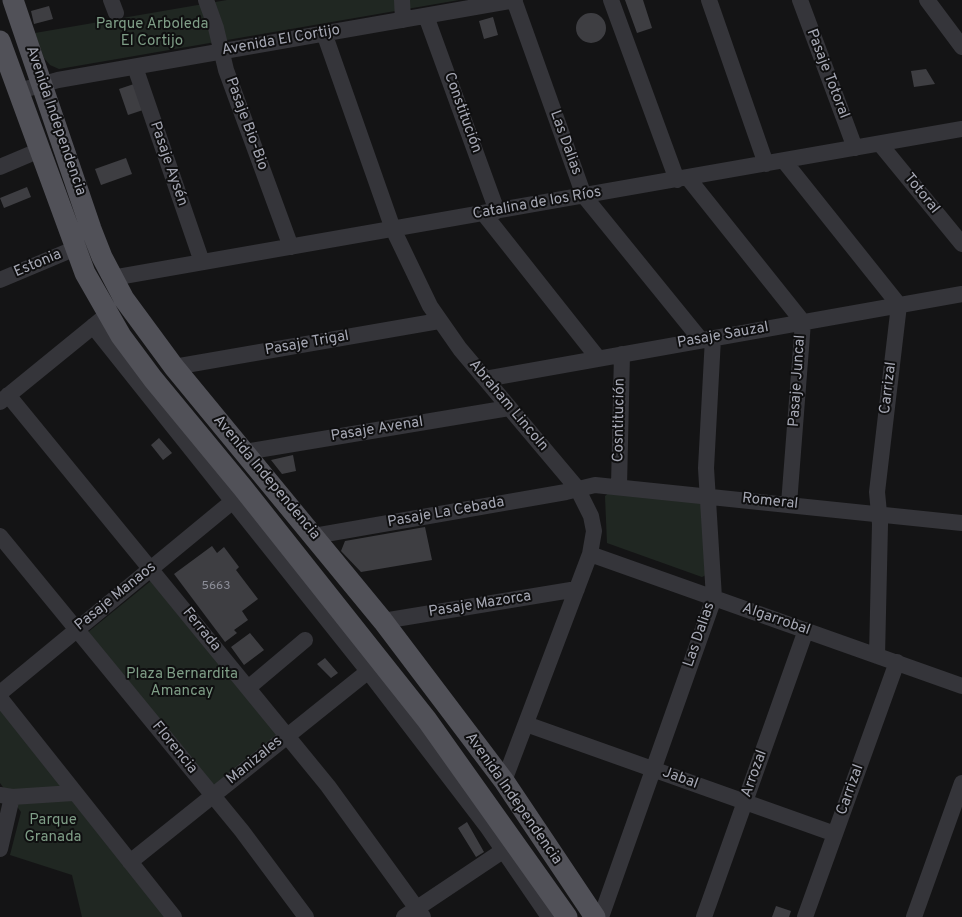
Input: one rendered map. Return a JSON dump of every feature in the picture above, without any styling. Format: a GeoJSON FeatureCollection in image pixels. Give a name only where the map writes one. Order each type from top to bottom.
{"type":"FeatureCollection","features":[{"type":"Feature","properties":{"kind":"main road","name":"Avenida Independencia"},"geometry":{"type":"LineString","coordinates":[[13,0],[91,228],[112,278],[132,311],[174,366],[383,621],[504,781],[595,917]]}},
{"type":"Feature","properties":{"kind":"main road","name":"Avenida Independencia"},"geometry":{"type":"LineString","coordinates":[[2,51],[76,248],[100,320],[243,488],[375,666],[471,780],[567,917]]}},
{"type":"Feature","properties":{"kind":"street","name":"Pasaje Bio-Bio"},"geometry":{"type":"LineString","coordinates":[[206,0],[216,28],[226,70],[291,247]]}},
{"type":"Feature","properties":{"kind":"street"},"geometry":{"type":"LineString","coordinates":[[402,0],[403,20]]}},
{"type":"Feature","properties":{"kind":"street","name":"Avenida El Cortijo"},"geometry":{"type":"LineString","coordinates":[[18,91],[42,84],[426,16],[442,6],[515,0]]}},
{"type":"Feature","properties":{"kind":"street","name":"Las Dalias"},"geometry":{"type":"LineString","coordinates":[[515,0],[584,196],[707,339],[706,468],[714,598],[601,917]]}},
{"type":"Feature","properties":{"kind":"street","name":"Pasaje Juncal"},"geometry":{"type":"LineString","coordinates":[[611,0],[683,178],[803,322],[789,504]]}},
{"type":"Feature","properties":{"kind":"street"},"geometry":{"type":"LineString","coordinates":[[709,0],[766,164]]}},
{"type":"Feature","properties":{"kind":"street","name":"Pasaje Totoral"},"geometry":{"type":"LineString","coordinates":[[800,0],[855,148]]}},
{"type":"Feature","properties":{"kind":"street"},"geometry":{"type":"LineString","coordinates":[[927,0],[962,47]]}},
{"type":"Feature","properties":{"kind":"street","name":"Constitución"},"geometry":{"type":"LineString","coordinates":[[426,16],[490,212],[598,358]]}},
{"type":"Feature","properties":{"kind":"street","name":"Abraham Lincoln"},"geometry":{"type":"LineString","coordinates":[[324,33],[393,230],[418,284],[439,322],[577,488],[588,508],[593,524],[594,538],[590,554],[504,781]]}},
{"type":"Feature","properties":{"kind":"street","name":"Pasaje Aysén"},"geometry":{"type":"LineString","coordinates":[[135,67],[202,262]]}},
{"type":"Feature","properties":{"kind":"street","name":"Catalina de los Ríos"},"geometry":{"type":"LineString","coordinates":[[112,278],[962,129]]}},
{"type":"Feature","properties":{"kind":"street","name":"Totoral"},"geometry":{"type":"LineString","coordinates":[[880,144],[962,244]]}},
{"type":"Feature","properties":{"kind":"street"},"geometry":{"type":"LineString","coordinates":[[0,167],[40,150]]}},
{"type":"Feature","properties":{"kind":"street"},"geometry":{"type":"LineString","coordinates":[[784,161],[899,305]]}},
{"type":"Feature","properties":{"kind":"street","name":"Estonia"},"geometry":{"type":"LineString","coordinates":[[0,280],[76,248]]}},
{"type":"Feature","properties":{"kind":"street","name":"Pasaje Sauzal"},"geometry":{"type":"LineString","coordinates":[[485,379],[962,294]]}},
{"type":"Feature","properties":{"kind":"street","name":"Carrizal"},"geometry":{"type":"LineString","coordinates":[[877,656],[880,524],[877,492],[899,305]]}},
{"type":"Feature","properties":{"kind":"street"},"geometry":{"type":"LineString","coordinates":[[4,399],[100,320]]}},
{"type":"Feature","properties":{"kind":"street","name":"Avenida Independencia"},"geometry":{"type":"LineString","coordinates":[[100,320],[232,501],[375,666],[549,917]]}},
{"type":"Feature","properties":{"kind":"street","name":"Pasaje Trigal"},"geometry":{"type":"LineString","coordinates":[[174,366],[439,322]]}},
{"type":"Feature","properties":{"kind":"street","name":"Cosntitución"},"geometry":{"type":"LineString","coordinates":[[619,486],[622,354]]}},
{"type":"Feature","properties":{"kind":"street","name":"Ferrada"},"geometry":{"type":"LineString","coordinates":[[4,399],[150,568],[185,601],[248,688],[367,837],[415,914]]}},
{"type":"Feature","properties":{"kind":"street","name":"Pasaje Avenal"},"geometry":{"type":"LineString","coordinates":[[245,452],[509,408]]}},
{"type":"Feature","properties":{"kind":"street","name":"Romeral"},"geometry":{"type":"LineString","coordinates":[[577,488],[595,484],[619,486],[962,523]]}},
{"type":"Feature","properties":{"kind":"street","name":"Pasaje La Cebada"},"geometry":{"type":"LineString","coordinates":[[314,536],[577,488]]}},
{"type":"Feature","properties":{"kind":"street","name":"Pasaje Manaos"},"geometry":{"type":"LineString","coordinates":[[0,692],[232,501]]}},
{"type":"Feature","properties":{"kind":"street","name":"Florencia"},"geometry":{"type":"LineString","coordinates":[[0,536],[212,796],[306,917]]}},
{"type":"Feature","properties":{"kind":"street","name":"Algarrobal"},"geometry":{"type":"LineString","coordinates":[[590,554],[962,686]]}},
{"type":"Feature","properties":{"kind":"street","name":"Pasaje Mazorca"},"geometry":{"type":"LineString","coordinates":[[383,621],[577,589]]}},
{"type":"Feature","properties":{"kind":"street","name":"Arrozal"},"geometry":{"type":"LineString","coordinates":[[704,917],[806,630]]}},
{"type":"Feature","properties":{"kind":"street"},"geometry":{"type":"LineString","coordinates":[[248,688],[305,640]]}},
{"type":"Feature","properties":{"kind":"street","name":"Carrizal"},"geometry":{"type":"LineString","coordinates":[[805,917],[897,662]]}},
{"type":"Feature","properties":{"kind":"street","name":"Manizales"},"geometry":{"type":"LineString","coordinates":[[130,862],[375,666]]}},
{"type":"Feature","properties":{"kind":"street"},"geometry":{"type":"LineString","coordinates":[[962,679],[962,686]]}},
{"type":"Feature","properties":{"kind":"street"},"geometry":{"type":"LineString","coordinates":[[0,698],[73,793],[174,917]]}},
{"type":"Feature","properties":{"kind":"street","name":"Jabal"},"geometry":{"type":"LineString","coordinates":[[526,724],[835,834]]}},
{"type":"Feature","properties":{"kind":"street"},"geometry":{"type":"LineString","coordinates":[[914,917],[962,784]]}},
{"type":"Feature","properties":{"kind":"street"},"geometry":{"type":"LineString","coordinates":[[0,849],[6,796],[73,793]]}},
{"type":"Feature","properties":{"kind":"street"},"geometry":{"type":"LineString","coordinates":[[415,914],[504,850]]}},
{"type":"Feature","properties":{"kind":"green space","name":"Parque Arboleda El Cortijo"},"geometry":{"type":"Polygon","coordinates":[[[227,0],[459,0],[59,69],[50,65],[44,58],[35,33],[227,0]]]}},
{"type":"Feature","properties":{"kind":"green space"},"geometry":{"type":"Polygon","coordinates":[[[611,491],[705,502],[706,575],[702,577],[607,543],[605,496],[611,491]]]}},
{"type":"Feature","properties":{"kind":"green space","name":"Plaza Bernardita Amancay"},"geometry":{"type":"Polygon","coordinates":[[[152,580],[278,734],[213,787],[87,633],[152,580]]]}},
{"type":"Feature","properties":{"kind":"green space","name":"Parque Granada"},"geometry":{"type":"Polygon","coordinates":[[[0,709],[169,917],[82,917],[72,875],[10,855],[21,812],[0,783],[0,709]]]}},
{"type":"Feature","properties":{"kind":"building"},"geometry":{"type":"Polygon","coordinates":[[[625,0],[643,0],[652,28],[637,33],[625,0]]]}},
{"type":"Feature","properties":{"kind":"building"},"geometry":{"type":"Polygon","coordinates":[[[49,6],[53,19],[34,24],[31,11],[49,6]]]}},
{"type":"Feature","properties":{"kind":"building"},"geometry":{"type":"Polygon","coordinates":[[[591,13],[602,17],[606,28],[602,39],[591,43],[580,39],[576,28],[580,17],[591,13]]]}},
{"type":"Feature","properties":{"kind":"building"},"geometry":{"type":"Polygon","coordinates":[[[493,17],[498,35],[484,39],[479,21],[493,17]]]}},
{"type":"Feature","properties":{"kind":"building"},"geometry":{"type":"Polygon","coordinates":[[[926,69],[935,84],[914,87],[911,71],[926,69]]]}},
{"type":"Feature","properties":{"kind":"building"},"geometry":{"type":"Polygon","coordinates":[[[134,84],[143,110],[128,115],[119,89],[134,84]]]}},
{"type":"Feature","properties":{"kind":"building"},"geometry":{"type":"Polygon","coordinates":[[[126,158],[132,174],[101,185],[95,169],[126,158]]]}},
{"type":"Feature","properties":{"kind":"building"},"geometry":{"type":"Polygon","coordinates":[[[27,187],[31,197],[4,208],[0,198],[27,187]]]}},
{"type":"Feature","properties":{"kind":"building"},"geometry":{"type":"Polygon","coordinates":[[[159,438],[172,453],[163,460],[151,445],[159,438]]]}},
{"type":"Feature","properties":{"kind":"building"},"geometry":{"type":"Polygon","coordinates":[[[293,455],[296,471],[282,474],[271,460],[293,455]]]}},
{"type":"Feature","properties":{"kind":"building"},"geometry":{"type":"Polygon","coordinates":[[[425,527],[432,560],[361,572],[341,551],[345,541],[425,527]]]}},
{"type":"Feature","properties":{"kind":"building"},"geometry":{"type":"Polygon","coordinates":[[[212,546],[217,553],[224,547],[239,567],[236,570],[258,599],[242,611],[248,620],[234,630],[237,633],[225,642],[174,574],[212,546]]]}},
{"type":"Feature","properties":{"kind":"building"},"geometry":{"type":"Polygon","coordinates":[[[250,633],[264,650],[244,665],[231,647],[250,633]]]}},
{"type":"Feature","properties":{"kind":"building"},"geometry":{"type":"Polygon","coordinates":[[[325,658],[338,673],[331,678],[317,664],[325,658]]]}},
{"type":"Feature","properties":{"kind":"building"},"geometry":{"type":"Polygon","coordinates":[[[467,822],[484,852],[476,857],[458,828],[467,822]]]}},
{"type":"Feature","properties":{"kind":"building"},"geometry":{"type":"Polygon","coordinates":[[[776,906],[791,911],[789,917],[772,917],[776,906]]]}}]}
